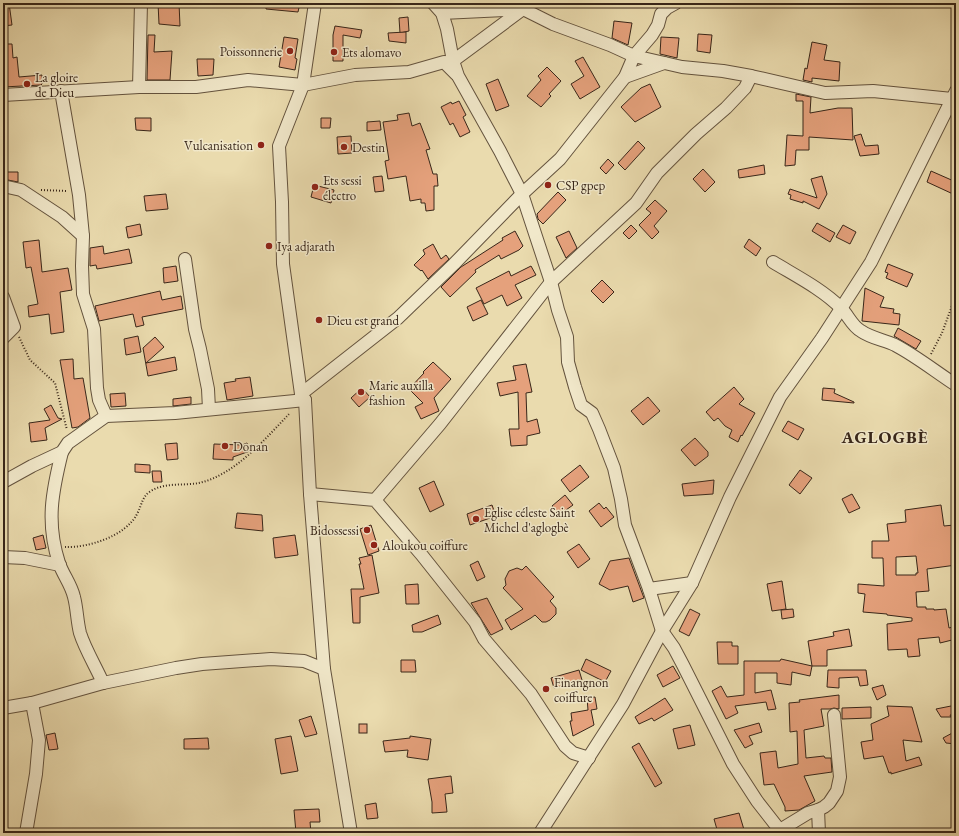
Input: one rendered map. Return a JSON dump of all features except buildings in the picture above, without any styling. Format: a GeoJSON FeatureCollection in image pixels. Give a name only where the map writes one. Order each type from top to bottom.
{"type":"FeatureCollection","features":[{"type":"Feature","properties":{"kind":"street"},"geometry":{"type":"LineString","coordinates":[[139,87],[141,3]]}},
{"type":"Feature","properties":{"kind":"street"},"geometry":{"type":"LineString","coordinates":[[315,3],[303,85],[279,146],[283,264],[302,398],[324,669],[351,833]]}},
{"type":"Feature","properties":{"kind":"street"},"geometry":{"type":"LineString","coordinates":[[433,3],[446,8],[526,6],[554,24],[610,45],[634,56],[682,67],[722,71],[751,76],[825,93],[873,91],[954,95],[871,262],[842,308],[780,397],[730,497],[692,583],[662,631],[623,704],[540,833]]}},
{"type":"Feature","properties":{"kind":"street"},"geometry":{"type":"LineString","coordinates":[[3,482],[65,447],[106,416],[175,413],[302,398],[398,318],[454,264],[522,194],[560,159],[625,77],[634,56],[652,35],[658,25],[661,14],[667,8],[676,3]]}},
{"type":"Feature","properties":{"kind":"street"},"geometry":{"type":"LineString","coordinates":[[3,95],[139,87],[196,87],[248,80],[303,85],[355,75],[409,72],[448,62],[526,6]]}},
{"type":"Feature","properties":{"kind":"street"},"geometry":{"type":"LineString","coordinates":[[446,8],[448,62],[458,76],[522,194],[551,282],[567,337],[568,362],[575,387],[581,405],[592,413],[604,442],[618,482],[625,525],[649,589],[662,631],[674,648],[733,764],[756,801],[781,831],[808,812],[818,810],[829,803],[837,791],[840,777],[834,715]]}},
{"type":"Feature","properties":{"kind":"street"},"geometry":{"type":"LineString","coordinates":[[625,77],[664,63]]}},
{"type":"Feature","properties":{"kind":"street"},"geometry":{"type":"LineString","coordinates":[[375,500],[440,424],[551,282],[636,203],[657,173],[696,134],[726,108],[745,88],[751,76]]}},
{"type":"Feature","properties":{"kind":"street"},"geometry":{"type":"LineString","coordinates":[[61,91],[79,194],[83,236],[83,294],[94,329],[97,388],[99,400],[106,416]]}},
{"type":"Feature","properties":{"kind":"street"},"geometry":{"type":"LineString","coordinates":[[3,186],[21,190],[62,217],[83,236]]}},
{"type":"Feature","properties":{"kind":"street"},"geometry":{"type":"LineString","coordinates":[[185,259],[195,329],[208,389],[209,409]]}},
{"type":"Feature","properties":{"kind":"street"},"geometry":{"type":"LineString","coordinates":[[773,262],[819,289],[842,308],[861,332],[895,345],[956,385]]}},
{"type":"Feature","properties":{"kind":"street"},"geometry":{"type":"LineString","coordinates":[[3,297],[14,327],[3,338]]}},
{"type":"Feature","properties":{"kind":"street"},"geometry":{"type":"LineString","coordinates":[[65,447],[55,478],[52,502],[51,533],[60,565],[70,584],[74,596],[80,633],[103,683]]}},
{"type":"Feature","properties":{"kind":"street"},"geometry":{"type":"LineString","coordinates":[[310,494],[375,500],[426,560],[475,622],[484,639],[531,694],[565,746],[573,753],[589,758]]}},
{"type":"Feature","properties":{"kind":"street"},"geometry":{"type":"LineString","coordinates":[[3,557],[25,558],[60,565]]}},
{"type":"Feature","properties":{"kind":"street"},"geometry":{"type":"LineString","coordinates":[[649,589],[692,583]]}},
{"type":"Feature","properties":{"kind":"street"},"geometry":{"type":"LineString","coordinates":[[3,708],[32,703],[103,683],[202,664],[271,659],[304,661],[324,669]]}},
{"type":"Feature","properties":{"kind":"street"},"geometry":{"type":"LineString","coordinates":[[26,833],[36,774],[39,740],[32,703]]}},
{"type":"Feature","properties":{"kind":"street"},"geometry":{"type":"LineString","coordinates":[[818,810],[819,833]]}},
{"type":"Feature","properties":{"kind":"path"},"geometry":{"type":"LineString","coordinates":[[21,190],[63,190],[79,194]]}},
{"type":"Feature","properties":{"kind":"path"},"geometry":{"type":"LineString","coordinates":[[930,369],[931,354],[942,333],[956,295]]}},
{"type":"Feature","properties":{"kind":"path"},"geometry":{"type":"LineString","coordinates":[[11,318],[30,360],[55,384],[62,406],[65,447]]}},
{"type":"Feature","properties":{"kind":"path"},"geometry":{"type":"LineString","coordinates":[[54,546],[74,548],[96,543],[132,523],[138,514],[143,499],[151,491],[165,486],[198,483],[216,478],[234,466],[261,443],[302,398]]}},
{"type":"Feature","properties":{"kind":"place","name":"Poissonnerie"},"geometry":{"type":"Point","coordinates":[290,51]}},
{"type":"Feature","properties":{"kind":"place","name":"Ets alomavo"},"geometry":{"type":"Point","coordinates":[334,52]}},
{"type":"Feature","properties":{"kind":"place","name":"La gloire de Dieu"},"geometry":{"type":"Point","coordinates":[27,84]}},
{"type":"Feature","properties":{"kind":"place","name":"Vulcanisation"},"geometry":{"type":"Point","coordinates":[261,145]}},
{"type":"Feature","properties":{"kind":"place","name":"Destin"},"geometry":{"type":"Point","coordinates":[344,147]}},
{"type":"Feature","properties":{"kind":"place","name":"CSP gpep"},"geometry":{"type":"Point","coordinates":[548,185]}},
{"type":"Feature","properties":{"kind":"place","name":"Ets sessi électro"},"geometry":{"type":"Point","coordinates":[315,187]}},
{"type":"Feature","properties":{"kind":"place","name":"Iya adjarath"},"geometry":{"type":"Point","coordinates":[269,246]}},
{"type":"Feature","properties":{"kind":"place","name":"Dieu est grand"},"geometry":{"type":"Point","coordinates":[319,320]}},
{"type":"Feature","properties":{"kind":"place","name":"Marie auxilla fashion"},"geometry":{"type":"Point","coordinates":[361,392]}},
{"type":"Feature","properties":{"kind":"place","name":"Donan"},"geometry":{"type":"Point","coordinates":[225,446]}},
{"type":"Feature","properties":{"kind":"place","name":"Eglise céleste Saint Michel d'aglogbè"},"geometry":{"type":"Point","coordinates":[476,519]}},
{"type":"Feature","properties":{"kind":"place","name":"Bidossessi"},"geometry":{"type":"Point","coordinates":[367,530]}},
{"type":"Feature","properties":{"kind":"place","name":"Aloukou coiffure"},"geometry":{"type":"Point","coordinates":[374,545]}},
{"type":"Feature","properties":{"kind":"place","name":"Finangnon coiffure"},"geometry":{"type":"Point","coordinates":[546,689]}},
{"type":"Feature","properties":{"kind":"district","name":"AGLOGBÈ"},"geometry":{"type":"Point","coordinates":[885,437]}}]}
